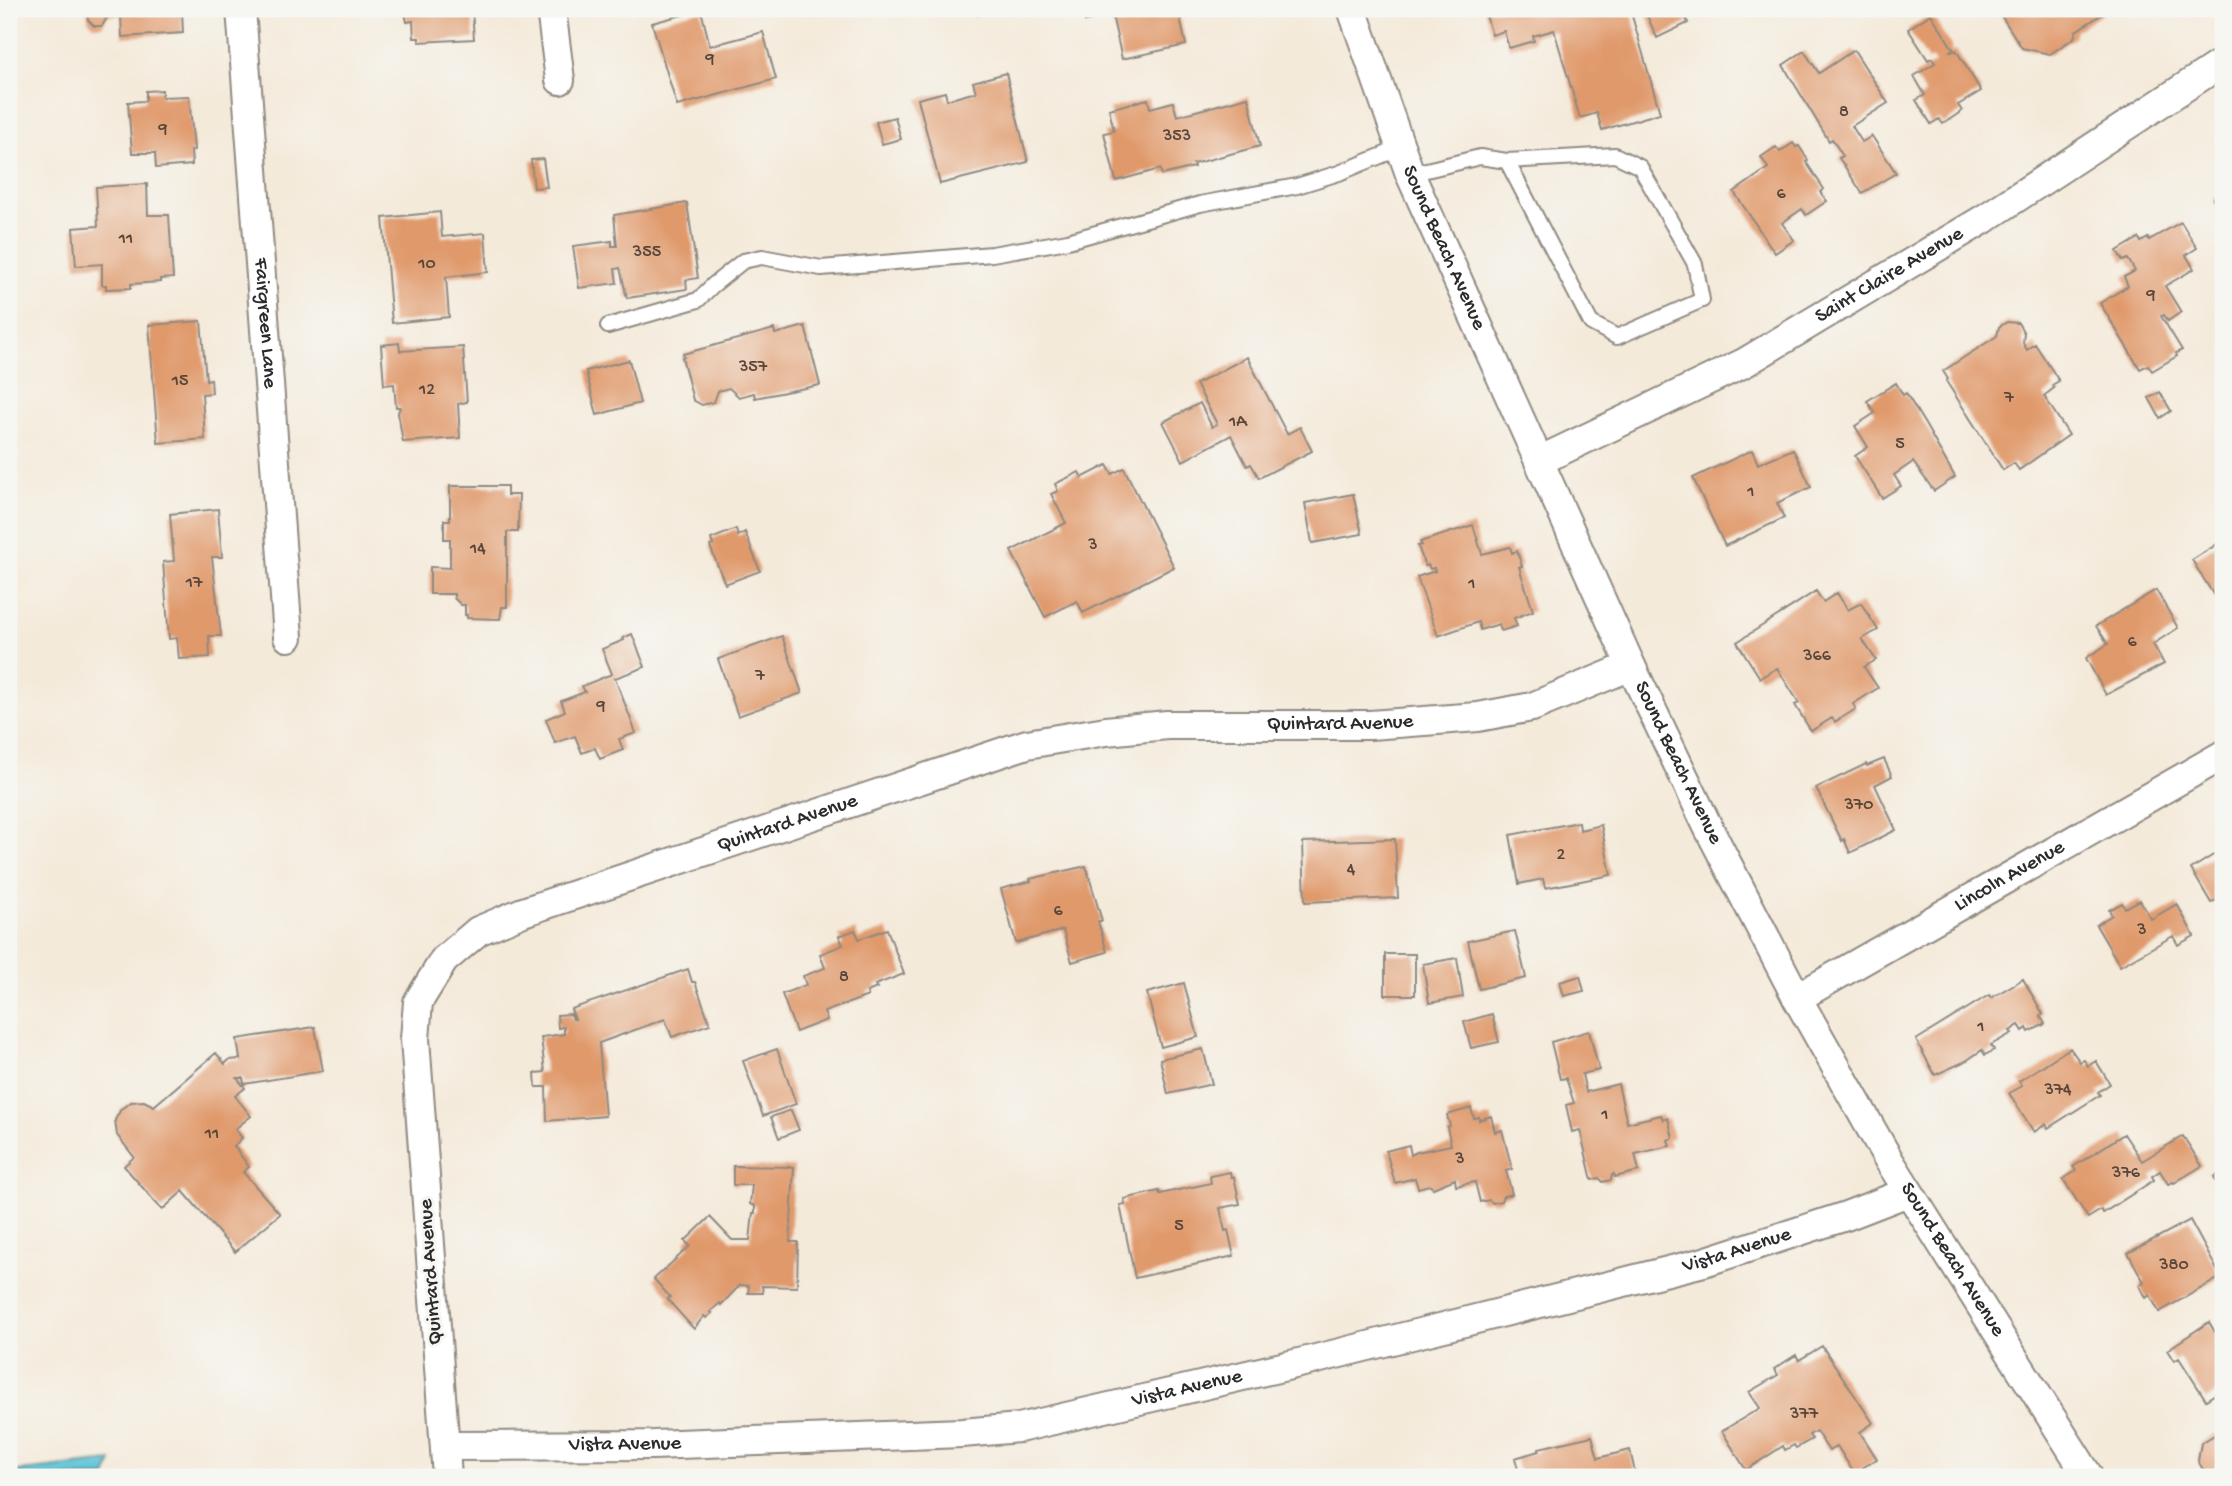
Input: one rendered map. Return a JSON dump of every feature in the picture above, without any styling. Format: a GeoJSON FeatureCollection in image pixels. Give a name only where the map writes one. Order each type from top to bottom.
{"type":"FeatureCollection","features":[{"type":"Feature","properties":{"kind":"street","name":"Fairgreen Lane"},"geometry":{"type":"LineString","coordinates":[[241,9],[288,637]]}},
{"type":"Feature","properties":{"kind":"street"},"geometry":{"type":"LineString","coordinates":[[551,9],[560,80]]}},
{"type":"Feature","properties":{"kind":"street","name":"Sound Beach Avenue"},"geometry":{"type":"LineString","coordinates":[[1352,9],[1405,161],[1631,666],[1708,827],[1797,998],[1908,1192],[2089,1477]]}},
{"type":"Feature","properties":{"kind":"street","name":"Saint Claire Avenue"},"geometry":{"type":"LineString","coordinates":[[1539,461],[1744,363],[1984,219],[2223,62]]}},
{"type":"Feature","properties":{"kind":"street","name":"Quintard Avenue"},"geometry":{"type":"LineString","coordinates":[[447,1477],[415,1039],[418,1002],[444,960],[478,930],[523,912],[1027,744],[1106,731],[1167,725],[1370,725],[1478,717],[1531,707],[1631,666]]}},
{"type":"Feature","properties":{"kind":"street","name":"Lincoln Avenue"},"geometry":{"type":"LineString","coordinates":[[1797,998],[2223,755]]}},
{"type":"Feature","properties":{"kind":"street","name":"Vista Avenue"},"geometry":{"type":"LineString","coordinates":[[445,1446],[653,1445],[962,1433],[1019,1428],[1339,1353],[1704,1262],[1846,1216],[1908,1192]]}},
{"type":"Feature","properties":{"kind":"lane"},"geometry":{"type":"LineString","coordinates":[[608,326],[698,300],[743,261],[762,257],[821,268],[992,254],[1068,241],[1200,204],[1297,186],[1339,173],[1405,161],[1480,157],[1507,161],[1615,155],[1640,167],[1695,264],[1702,300],[1617,337],[1591,323],[1507,161]]}},
{"type":"Feature","properties":{"kind":"water"},"geometry":{"type":"Polygon","coordinates":[[[112,1461],[106,1477],[9,1477],[9,1468],[12,1472],[112,1461]]]}},
{"type":"Feature","properties":{"kind":"building"},"geometry":{"type":"Polygon","coordinates":[[[89,9],[182,9],[183,33],[122,37],[121,15],[108,16],[102,26],[94,26],[88,20],[89,9]]]}},
{"type":"Feature","properties":{"kind":"building"},"geometry":{"type":"Polygon","coordinates":[[[404,9],[472,9],[474,39],[419,42],[419,38],[414,38],[413,21],[407,22],[404,9]]]}},
{"type":"Feature","properties":{"kind":"building"},"geometry":{"type":"Polygon","coordinates":[[[975,9],[999,9],[999,10],[977,15],[975,9]]]}},
{"type":"Feature","properties":{"kind":"building"},"geometry":{"type":"Polygon","coordinates":[[[1082,9],[1178,9],[1186,45],[1122,59],[1112,15],[1085,21],[1082,9]]]}},
{"type":"Feature","properties":{"kind":"building"},"geometry":{"type":"Polygon","coordinates":[[[1484,9],[1630,9],[1660,113],[1602,130],[1597,113],[1580,118],[1554,30],[1533,36],[1534,41],[1509,48],[1504,31],[1492,35],[1484,9]]]}},
{"type":"Feature","properties":{"kind":"building"},"geometry":{"type":"Polygon","coordinates":[[[1644,9],[1682,9],[1688,23],[1657,38],[1644,9]]]}},
{"type":"Feature","properties":{"kind":"building"},"geometry":{"type":"Polygon","coordinates":[[[1997,9],[2110,9],[2076,31],[2074,38],[2050,54],[2022,48],[1997,9]]]}},
{"type":"Feature","properties":{"kind":"building"},"geometry":{"type":"Polygon","coordinates":[[[701,10],[710,46],[763,32],[776,79],[677,106],[652,23],[701,10]]]}},
{"type":"Feature","properties":{"kind":"building"},"geometry":{"type":"Polygon","coordinates":[[[1931,14],[1953,49],[1950,51],[1956,50],[1981,91],[1958,105],[1962,111],[1943,124],[1939,119],[1931,124],[1916,100],[1925,95],[1914,76],[1935,63],[1932,58],[1928,60],[1908,29],[1931,14]]]}},
{"type":"Feature","properties":{"kind":"building"},"geometry":{"type":"Polygon","coordinates":[[[1854,50],[1888,103],[1852,126],[1862,142],[1872,136],[1896,173],[1862,193],[1839,158],[1843,156],[1832,139],[1829,141],[1783,65],[1804,51],[1819,73],[1854,50]]]}},
{"type":"Feature","properties":{"kind":"building"},"geometry":{"type":"Polygon","coordinates":[[[1006,73],[1028,162],[940,184],[918,99],[945,92],[947,100],[976,92],[973,82],[1006,73]]]}},
{"type":"Feature","properties":{"kind":"building"},"geometry":{"type":"Polygon","coordinates":[[[162,90],[162,97],[189,96],[194,150],[191,151],[192,165],[156,168],[155,153],[132,153],[128,102],[144,101],[146,91],[162,90]]]}},
{"type":"Feature","properties":{"kind":"building"},"geometry":{"type":"Polygon","coordinates":[[[1248,97],[1260,146],[1162,175],[1160,169],[1116,181],[1104,133],[1114,131],[1109,109],[1148,99],[1150,108],[1173,102],[1177,116],[1248,97]]]}},
{"type":"Feature","properties":{"kind":"building"},"geometry":{"type":"Polygon","coordinates":[[[895,117],[901,139],[882,144],[876,122],[895,117]]]}},
{"type":"Feature","properties":{"kind":"building"},"geometry":{"type":"Polygon","coordinates":[[[1793,143],[1796,147],[1799,146],[1808,160],[1806,162],[1824,189],[1820,192],[1827,201],[1806,215],[1802,209],[1782,223],[1794,240],[1775,253],[1734,192],[1768,168],[1761,157],[1776,147],[1780,152],[1793,143]]]}},
{"type":"Feature","properties":{"kind":"building"},"geometry":{"type":"Polygon","coordinates":[[[543,159],[547,187],[534,188],[531,160],[543,159]]]}},
{"type":"Feature","properties":{"kind":"building"},"geometry":{"type":"Polygon","coordinates":[[[147,184],[148,215],[169,215],[173,278],[160,279],[160,282],[131,284],[131,288],[106,289],[106,285],[102,285],[102,264],[76,266],[73,228],[98,226],[96,187],[147,184]]]}},
{"type":"Feature","properties":{"kind":"building"},"geometry":{"type":"Polygon","coordinates":[[[2223,193],[2223,216],[2213,199],[2223,193]]]}},
{"type":"Feature","properties":{"kind":"building"},"geometry":{"type":"Polygon","coordinates":[[[687,203],[698,278],[686,280],[687,289],[627,298],[620,268],[615,269],[617,283],[579,288],[573,246],[612,241],[612,246],[617,246],[614,215],[687,203]]]}},
{"type":"Feature","properties":{"kind":"building"},"geometry":{"type":"Polygon","coordinates":[[[440,212],[442,237],[485,233],[488,272],[446,277],[449,317],[392,323],[383,218],[440,212]]]}},
{"type":"Feature","properties":{"kind":"building"},"geometry":{"type":"Polygon","coordinates":[[[2181,222],[2197,248],[2186,255],[2194,269],[2165,286],[2181,312],[2168,321],[2164,315],[2161,316],[2182,350],[2152,371],[2148,365],[2140,369],[2100,303],[2128,286],[2124,277],[2135,271],[2128,259],[2123,261],[2117,251],[2139,238],[2141,242],[2148,238],[2149,240],[2181,222]]]}},
{"type":"Feature","properties":{"kind":"building"},"geometry":{"type":"Polygon","coordinates":[[[201,321],[206,380],[211,379],[212,393],[202,394],[205,439],[158,443],[149,325],[201,321]]]}},
{"type":"Feature","properties":{"kind":"building"},"geometry":{"type":"Polygon","coordinates":[[[2007,322],[2018,323],[2024,333],[2023,343],[2027,350],[2035,344],[2059,381],[2052,385],[2054,388],[2044,396],[2069,435],[2019,470],[2014,463],[2003,470],[1946,381],[1948,379],[1943,371],[1997,336],[1999,327],[2007,322]]]}},
{"type":"Feature","properties":{"kind":"building"},"geometry":{"type":"Polygon","coordinates":[[[805,326],[820,385],[755,398],[754,393],[739,397],[729,388],[718,391],[714,402],[702,405],[693,400],[683,354],[774,329],[775,334],[805,326]]]}},
{"type":"Feature","properties":{"kind":"building"},"geometry":{"type":"Polygon","coordinates":[[[399,343],[400,351],[463,347],[467,402],[458,404],[460,438],[403,442],[398,413],[400,407],[396,407],[394,384],[384,385],[381,345],[399,343]]]}},
{"type":"Feature","properties":{"kind":"building"},"geometry":{"type":"Polygon","coordinates":[[[1247,357],[1287,434],[1300,427],[1312,451],[1259,478],[1251,464],[1247,466],[1231,435],[1183,461],[1163,422],[1200,403],[1212,427],[1217,424],[1196,384],[1247,357]]]}},
{"type":"Feature","properties":{"kind":"building"},"geometry":{"type":"Polygon","coordinates":[[[629,360],[640,403],[597,415],[586,371],[629,360]]]}},
{"type":"Feature","properties":{"kind":"building"},"geometry":{"type":"Polygon","coordinates":[[[1896,383],[1903,395],[1906,393],[1955,477],[1934,491],[1913,462],[1894,475],[1901,486],[1882,498],[1855,456],[1868,447],[1855,426],[1875,413],[1867,401],[1896,383]]]}},
{"type":"Feature","properties":{"kind":"building"},"geometry":{"type":"Polygon","coordinates":[[[2160,392],[2171,411],[2160,418],[2149,398],[2160,392]]]}},
{"type":"Feature","properties":{"kind":"building"},"geometry":{"type":"Polygon","coordinates":[[[1793,449],[1811,487],[1777,503],[1784,518],[1725,546],[1693,478],[1752,450],[1758,464],[1793,449]]]}},
{"type":"Feature","properties":{"kind":"building"},"geometry":{"type":"Polygon","coordinates":[[[1107,465],[1112,474],[1124,468],[1174,567],[1083,613],[1077,601],[1045,617],[1011,551],[1066,523],[1051,494],[1058,491],[1055,484],[1079,472],[1082,478],[1107,465]]]}},
{"type":"Feature","properties":{"kind":"building"},"geometry":{"type":"Polygon","coordinates":[[[450,486],[507,486],[507,495],[519,495],[518,532],[507,532],[507,607],[502,607],[500,619],[467,618],[465,605],[461,605],[454,598],[454,594],[430,594],[430,567],[450,568],[450,539],[444,539],[444,520],[450,520],[450,486]]]}},
{"type":"Feature","properties":{"kind":"building"},"geometry":{"type":"Polygon","coordinates":[[[1353,494],[1362,534],[1312,543],[1305,503],[1353,494]]]}},
{"type":"Feature","properties":{"kind":"building"},"geometry":{"type":"Polygon","coordinates":[[[218,509],[222,557],[212,557],[221,636],[209,636],[210,657],[179,659],[177,638],[169,639],[163,562],[174,561],[170,514],[218,509]]]}},
{"type":"Feature","properties":{"kind":"building"},"geometry":{"type":"Polygon","coordinates":[[[1473,525],[1482,554],[1510,547],[1512,553],[1517,551],[1522,566],[1519,567],[1533,611],[1514,618],[1517,626],[1501,631],[1499,624],[1480,630],[1478,622],[1438,636],[1417,577],[1435,571],[1428,565],[1425,566],[1418,546],[1422,545],[1420,542],[1473,525]]]}},
{"type":"Feature","properties":{"kind":"building"},"geometry":{"type":"Polygon","coordinates":[[[736,529],[738,536],[745,532],[760,571],[725,584],[710,546],[713,545],[711,539],[736,529]]]}},
{"type":"Feature","properties":{"kind":"building"},"geometry":{"type":"Polygon","coordinates":[[[2219,543],[2223,550],[2223,610],[2192,560],[2219,543]]]}},
{"type":"Feature","properties":{"kind":"building"},"geometry":{"type":"Polygon","coordinates":[[[2156,590],[2178,628],[2153,644],[2164,664],[2106,695],[2086,658],[2108,644],[2096,626],[2156,590]]]}},
{"type":"Feature","properties":{"kind":"building"},"geometry":{"type":"Polygon","coordinates":[[[1816,591],[1823,602],[1837,593],[1848,610],[1861,603],[1878,630],[1862,639],[1876,660],[1864,667],[1878,688],[1853,704],[1856,709],[1835,722],[1832,718],[1811,731],[1795,705],[1799,703],[1777,668],[1760,678],[1737,642],[1816,591]]]}},
{"type":"Feature","properties":{"kind":"building"},"geometry":{"type":"Polygon","coordinates":[[[632,634],[645,667],[615,678],[636,733],[619,739],[623,750],[600,759],[595,748],[582,753],[575,736],[555,743],[546,719],[565,711],[561,701],[585,692],[582,686],[612,674],[602,649],[632,634]]]}},
{"type":"Feature","properties":{"kind":"building"},"geometry":{"type":"Polygon","coordinates":[[[782,636],[802,693],[738,716],[718,659],[782,636]]]}},
{"type":"Feature","properties":{"kind":"building"},"geometry":{"type":"Polygon","coordinates":[[[1884,759],[1892,776],[1875,785],[1896,830],[1850,853],[1816,788],[1866,764],[1867,766],[1884,759]]]}},
{"type":"Feature","properties":{"kind":"building"},"geometry":{"type":"Polygon","coordinates":[[[1579,822],[1580,830],[1601,825],[1611,875],[1545,888],[1543,879],[1519,884],[1510,835],[1579,822]]]}},
{"type":"Feature","properties":{"kind":"building"},"geometry":{"type":"Polygon","coordinates":[[[1395,839],[1398,898],[1305,902],[1303,842],[1395,839]]]}},
{"type":"Feature","properties":{"kind":"building"},"geometry":{"type":"Polygon","coordinates":[[[2223,849],[2223,896],[2211,903],[2191,869],[2223,849]]]}},
{"type":"Feature","properties":{"kind":"building"},"geometry":{"type":"Polygon","coordinates":[[[1086,866],[1102,921],[1098,921],[1107,952],[1072,962],[1063,930],[1016,943],[1001,889],[1086,866]]]}},
{"type":"Feature","properties":{"kind":"building"},"geometry":{"type":"Polygon","coordinates":[[[2140,900],[2151,919],[2177,904],[2194,936],[2178,945],[2173,936],[2120,966],[2096,925],[2112,915],[2109,910],[2122,903],[2125,908],[2140,900]]]}},
{"type":"Feature","properties":{"kind":"building"},"geometry":{"type":"Polygon","coordinates":[[[887,929],[904,974],[875,985],[877,988],[867,992],[868,996],[824,1012],[827,1020],[796,1032],[782,994],[806,985],[803,976],[825,968],[820,954],[843,945],[839,936],[855,930],[859,939],[887,929]]]}},
{"type":"Feature","properties":{"kind":"building"},"geometry":{"type":"Polygon","coordinates":[[[1515,931],[1526,978],[1479,989],[1468,941],[1515,931]]]}},
{"type":"Feature","properties":{"kind":"building"},"geometry":{"type":"Polygon","coordinates":[[[1385,954],[1415,954],[1415,995],[1385,995],[1385,954]]]}},
{"type":"Feature","properties":{"kind":"building"},"geometry":{"type":"Polygon","coordinates":[[[1457,958],[1463,997],[1429,1003],[1423,964],[1457,958]]]}},
{"type":"Feature","properties":{"kind":"building"},"geometry":{"type":"Polygon","coordinates":[[[688,969],[710,1024],[672,1037],[665,1019],[599,1043],[605,1116],[547,1121],[546,1087],[536,1087],[535,1073],[545,1072],[541,1037],[564,1034],[564,1027],[558,1028],[557,1015],[571,1014],[575,1019],[571,1009],[688,969]]]}},
{"type":"Feature","properties":{"kind":"building"},"geometry":{"type":"Polygon","coordinates":[[[1580,976],[1584,991],[1564,996],[1560,982],[1580,976]]]}},
{"type":"Feature","properties":{"kind":"building"},"geometry":{"type":"Polygon","coordinates":[[[2023,979],[2043,1014],[2040,1015],[2045,1024],[2029,1032],[2027,1028],[2023,1031],[2019,1025],[2010,1031],[2012,1033],[1991,1045],[1994,1050],[1985,1055],[1982,1050],[1966,1061],[1935,1075],[1916,1040],[1989,995],[1991,998],[2023,979]]]}},
{"type":"Feature","properties":{"kind":"building"},"geometry":{"type":"Polygon","coordinates":[[[1184,983],[1198,1037],[1161,1047],[1147,993],[1184,983]]]}},
{"type":"Feature","properties":{"kind":"building"},"geometry":{"type":"Polygon","coordinates":[[[1492,1014],[1499,1042],[1471,1048],[1464,1022],[1492,1014]]]}},
{"type":"Feature","properties":{"kind":"building"},"geometry":{"type":"Polygon","coordinates":[[[315,1027],[323,1071],[244,1084],[243,1078],[237,1078],[245,1088],[235,1096],[251,1116],[235,1129],[242,1138],[234,1146],[249,1167],[243,1172],[280,1214],[235,1252],[183,1191],[162,1210],[124,1166],[134,1157],[117,1135],[115,1120],[121,1109],[131,1102],[144,1101],[154,1106],[216,1053],[225,1064],[229,1060],[240,1059],[237,1039],[315,1027]]]}},
{"type":"Feature","properties":{"kind":"building"},"geometry":{"type":"Polygon","coordinates":[[[1589,1031],[1599,1070],[1582,1074],[1586,1092],[1618,1084],[1627,1123],[1661,1115],[1663,1120],[1668,1118],[1673,1138],[1668,1140],[1670,1146],[1635,1154],[1639,1171],[1615,1177],[1614,1174],[1611,1180],[1603,1182],[1599,1178],[1592,1180],[1580,1130],[1572,1132],[1566,1105],[1574,1103],[1566,1078],[1560,1079],[1551,1042],[1589,1031]]]}},
{"type":"Feature","properties":{"kind":"building"},"geometry":{"type":"Polygon","coordinates":[[[2070,1048],[2080,1062],[2084,1060],[2088,1066],[2096,1061],[2110,1084],[2098,1092],[2100,1095],[2048,1128],[2046,1124],[2034,1132],[2009,1093],[2022,1086],[2019,1081],[2070,1048]]]}},
{"type":"Feature","properties":{"kind":"building"},"geometry":{"type":"Polygon","coordinates":[[[777,1049],[796,1104],[763,1116],[743,1061],[777,1049]]]}},
{"type":"Feature","properties":{"kind":"building"},"geometry":{"type":"Polygon","coordinates":[[[1203,1049],[1212,1084],[1168,1094],[1160,1059],[1203,1049]]]}},
{"type":"Feature","properties":{"kind":"building"},"geometry":{"type":"Polygon","coordinates":[[[1471,1108],[1474,1118],[1479,1117],[1479,1120],[1491,1116],[1495,1132],[1502,1130],[1512,1169],[1506,1171],[1512,1194],[1493,1203],[1489,1200],[1480,1202],[1475,1182],[1456,1186],[1455,1179],[1433,1188],[1429,1185],[1418,1188],[1415,1178],[1395,1183],[1386,1151],[1409,1145],[1411,1155],[1451,1145],[1447,1115],[1471,1108]]]}},
{"type":"Feature","properties":{"kind":"building"},"geometry":{"type":"Polygon","coordinates":[[[791,1110],[799,1130],[779,1138],[771,1117],[791,1110]]]}},
{"type":"Feature","properties":{"kind":"building"},"geometry":{"type":"Polygon","coordinates":[[[2124,1134],[2142,1161],[2183,1136],[2202,1166],[2168,1184],[2160,1171],[2152,1176],[2154,1180],[2103,1213],[2101,1210],[2088,1218],[2063,1179],[2076,1171],[2073,1167],[2124,1134]]]}},
{"type":"Feature","properties":{"kind":"building"},"geometry":{"type":"Polygon","coordinates":[[[733,1166],[794,1167],[790,1242],[798,1242],[797,1287],[762,1286],[763,1293],[748,1293],[749,1286],[740,1285],[721,1305],[720,1303],[710,1312],[712,1313],[706,1318],[704,1316],[694,1329],[667,1299],[670,1297],[654,1279],[690,1246],[685,1241],[710,1217],[732,1240],[750,1240],[755,1213],[755,1206],[750,1204],[752,1185],[733,1185],[733,1166]]]}},
{"type":"Feature","properties":{"kind":"building"},"geometry":{"type":"Polygon","coordinates":[[[1230,1172],[1231,1177],[1234,1177],[1240,1204],[1220,1208],[1234,1256],[1135,1278],[1120,1205],[1125,1204],[1124,1199],[1211,1183],[1210,1176],[1230,1172]]]}},
{"type":"Feature","properties":{"kind":"building"},"geometry":{"type":"Polygon","coordinates":[[[2223,1172],[2223,1196],[2214,1177],[2223,1172]]]}},
{"type":"Feature","properties":{"kind":"building"},"geometry":{"type":"Polygon","coordinates":[[[2190,1220],[2221,1277],[2159,1312],[2150,1295],[2146,1298],[2139,1285],[2144,1282],[2128,1253],[2190,1220]]]}},
{"type":"Feature","properties":{"kind":"building"},"geometry":{"type":"Polygon","coordinates":[[[2209,1322],[2215,1332],[2221,1329],[2223,1332],[2223,1389],[2206,1400],[2179,1358],[2174,1361],[2167,1350],[2209,1322]]]}},
{"type":"Feature","properties":{"kind":"building"},"geometry":{"type":"Polygon","coordinates":[[[1822,1346],[1873,1423],[1860,1432],[1877,1459],[1854,1473],[1837,1446],[1829,1451],[1816,1431],[1809,1435],[1812,1439],[1796,1448],[1794,1445],[1785,1450],[1783,1446],[1746,1470],[1722,1431],[1760,1408],[1749,1392],[1778,1375],[1774,1369],[1796,1355],[1799,1360],[1822,1346]]]}},
{"type":"Feature","properties":{"kind":"building"},"geometry":{"type":"Polygon","coordinates":[[[2216,1434],[2223,1436],[2223,1477],[2207,1476],[2198,1461],[2201,1443],[2216,1434]]]}},
{"type":"Feature","properties":{"kind":"building"},"geometry":{"type":"Polygon","coordinates":[[[1592,1436],[1598,1458],[1630,1450],[1636,1477],[1504,1477],[1519,1473],[1515,1458],[1539,1451],[1539,1448],[1592,1436]]]}}]}
